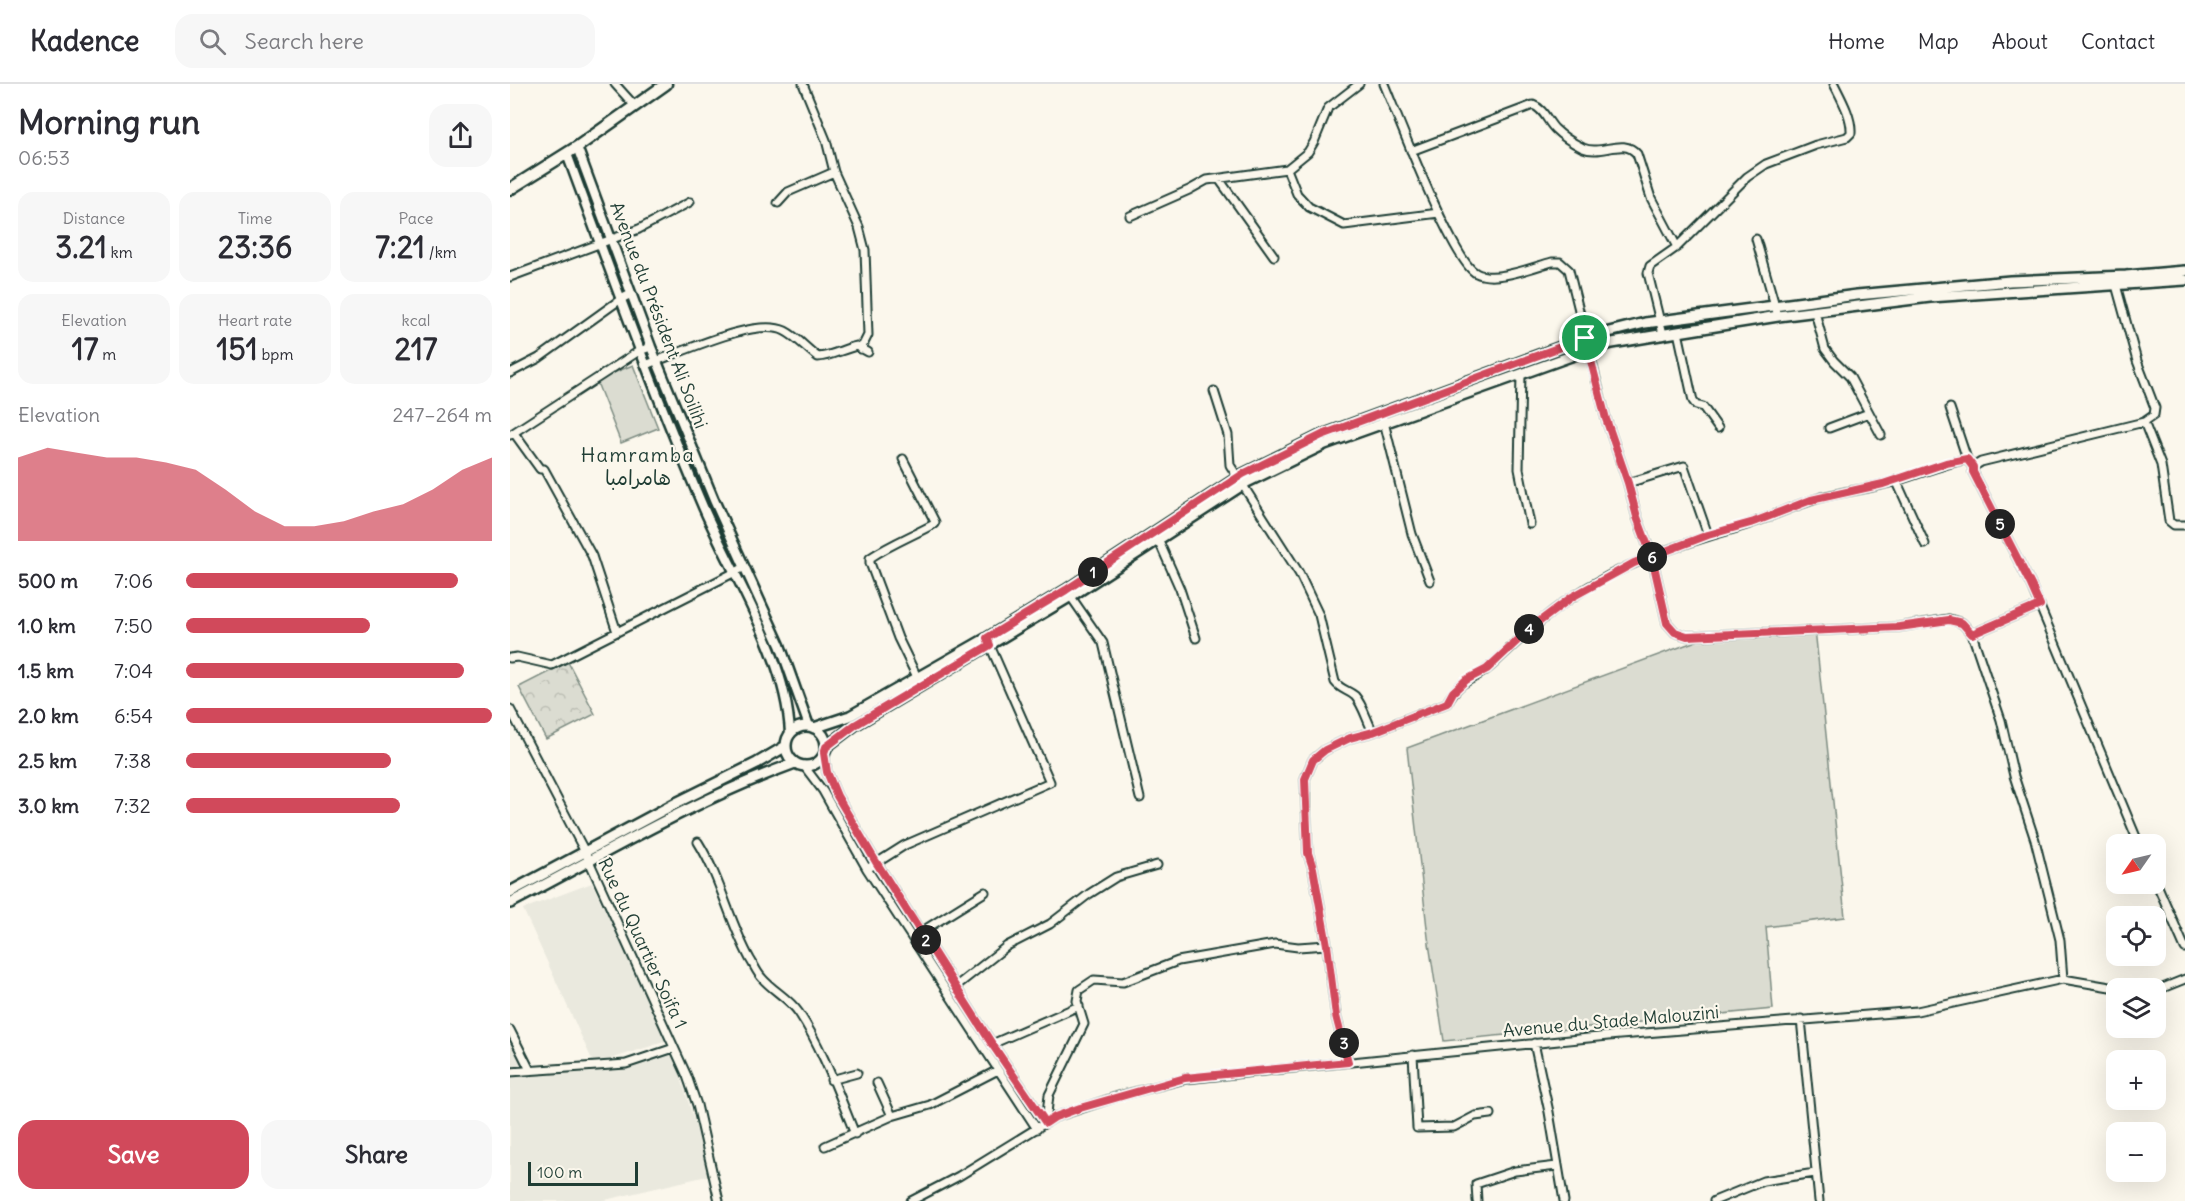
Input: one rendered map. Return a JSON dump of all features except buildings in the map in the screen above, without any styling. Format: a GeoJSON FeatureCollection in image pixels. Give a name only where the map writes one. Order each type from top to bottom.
{"type":"FeatureCollection","features":[{"type":"Feature","properties":{"kind":"main road"},"geometry":{"type":"LineString","coordinates":[[510,189],[567,154],[666,84]]}},
{"type":"Feature","properties":{"kind":"main road"},"geometry":{"type":"LineString","coordinates":[[510,903],[742,783],[800,764],[816,763],[825,750],[855,725],[1068,593],[1239,482],[1322,435],[1585,338],[1660,321],[1857,295],[2010,281],[2185,271]]}},
{"type":"Feature","properties":{"kind":"main road"},"geometry":{"type":"LineString","coordinates":[[1239,482],[1325,444],[1588,350],[1663,334],[1778,316],[1930,297],[2185,280]]}},
{"type":"Feature","properties":{"kind":"main road"},"geometry":{"type":"LineString","coordinates":[[800,764],[788,756],[786,746],[790,734],[799,728],[812,727],[850,716],[917,677],[988,641]]}},
{"type":"Feature","properties":{"kind":"main road"},"geometry":{"type":"LineString","coordinates":[[812,727],[823,736],[825,750]]}},
{"type":"Feature","properties":{"kind":"main road"},"geometry":{"type":"LineString","coordinates":[[510,892],[786,746]]}},
{"type":"Feature","properties":{"kind":"street"},"geometry":{"type":"LineString","coordinates":[[615,84],[634,105]]}},
{"type":"Feature","properties":{"kind":"street"},"geometry":{"type":"LineString","coordinates":[[645,365],[737,331],[771,326],[786,331],[818,357],[831,356],[844,348],[857,346],[865,351],[868,335],[865,250],[859,227],[834,172],[826,140],[803,84]]}},
{"type":"Feature","properties":{"kind":"street"},"geometry":{"type":"LineString","coordinates":[[1130,216],[1207,180],[1287,169],[1308,152],[1328,108],[1359,84]]}},
{"type":"Feature","properties":{"kind":"street"},"geometry":{"type":"LineString","coordinates":[[1384,84],[1439,213],[1466,264],[1475,273],[1486,276],[1503,275],[1552,262],[1560,262],[1569,270],[1606,419],[1652,557],[1667,623],[1675,632],[1687,636],[1899,627],[1949,620],[1962,623],[1972,634],[2001,720],[2014,776],[2035,840],[2060,940],[2062,979]]}},
{"type":"Feature","properties":{"kind":"street"},"geometry":{"type":"LineString","coordinates":[[1663,334],[1648,273],[1650,266],[1677,248],[1747,177],[1766,164],[1816,145],[1847,137],[1851,133],[1851,128],[1834,84]]}},
{"type":"Feature","properties":{"kind":"street"},"geometry":{"type":"LineString","coordinates":[[1411,151],[1533,105],[1538,107],[1554,128],[1585,149],[1597,151],[1625,146],[1632,148],[1637,154],[1651,198],[1677,248]]}},
{"type":"Feature","properties":{"kind":"street","name":"Avenue du Président Ali Soilihi"},"geometry":{"type":"LineString","coordinates":[[577,147],[651,347],[714,500],[780,645],[812,727]]}},
{"type":"Feature","properties":{"kind":"street","name":"Avenue du Président Ali Soilihi"},"geometry":{"type":"LineString","coordinates":[[567,154],[639,351],[702,504],[768,645],[789,709],[790,734]]}},
{"type":"Feature","properties":{"kind":"street"},"geometry":{"type":"LineString","coordinates":[[1287,169],[1297,194],[1309,207],[1344,225],[1439,213]]}},
{"type":"Feature","properties":{"kind":"street"},"geometry":{"type":"LineString","coordinates":[[777,203],[788,192],[834,172]]}},
{"type":"Feature","properties":{"kind":"street"},"geometry":{"type":"LineString","coordinates":[[1219,179],[1274,256]]}},
{"type":"Feature","properties":{"kind":"street"},"geometry":{"type":"LineString","coordinates":[[510,277],[657,221],[690,202]]}},
{"type":"Feature","properties":{"kind":"street"},"geometry":{"type":"LineString","coordinates":[[1756,239],[1778,316]]}},
{"type":"Feature","properties":{"kind":"street"},"geometry":{"type":"LineString","coordinates":[[1973,467],[1981,462],[2144,422],[2154,416],[2155,408],[2137,361],[2116,285]]}},
{"type":"Feature","properties":{"kind":"street"},"geometry":{"type":"LineString","coordinates":[[510,373],[539,358],[631,294]]}},
{"type":"Feature","properties":{"kind":"street"},"geometry":{"type":"LineString","coordinates":[[1815,312],[1825,349],[1850,377],[1881,435]]}},
{"type":"Feature","properties":{"kind":"street"},"geometry":{"type":"LineString","coordinates":[[1678,332],[1693,401],[1696,405],[1703,407],[1718,428]]}},
{"type":"Feature","properties":{"kind":"street"},"geometry":{"type":"LineString","coordinates":[[617,632],[592,556],[544,470],[540,469],[512,434],[639,351],[651,347]]}},
{"type":"Feature","properties":{"kind":"street"},"geometry":{"type":"LineString","coordinates":[[1521,374],[1519,469],[1530,524]]}},
{"type":"Feature","properties":{"kind":"street"},"geometry":{"type":"LineString","coordinates":[[1214,391],[1228,435],[1230,465],[1299,573],[1319,615],[1335,682],[1341,689],[1350,692],[1358,700],[1373,732]]}},
{"type":"Feature","properties":{"kind":"street"},"geometry":{"type":"LineString","coordinates":[[1950,408],[1967,459],[2040,605],[2135,834]]}},
{"type":"Feature","properties":{"kind":"street"},"geometry":{"type":"LineString","coordinates":[[1829,428],[1869,412]]}},
{"type":"Feature","properties":{"kind":"street"},"geometry":{"type":"LineString","coordinates":[[1382,413],[1412,534],[1430,581]]}},
{"type":"Feature","properties":{"kind":"street"},"geometry":{"type":"LineString","coordinates":[[2144,422],[2161,465],[2169,521],[2174,525],[2185,525]]}},
{"type":"Feature","properties":{"kind":"street"},"geometry":{"type":"LineString","coordinates":[[903,459],[935,522],[889,545],[870,558],[870,563],[898,638],[917,677]]}},
{"type":"Feature","properties":{"kind":"street"},"geometry":{"type":"LineString","coordinates":[[1348,1062],[1336,1016],[1327,945],[1313,868],[1308,853],[1305,779],[1313,760],[1325,750],[1350,738],[1373,732],[1447,703],[1453,692],[1466,680],[1487,669],[1532,627],[1564,603],[1634,563],[1811,500],[1896,480],[1946,463],[1967,459]]}},
{"type":"Feature","properties":{"kind":"street"},"geometry":{"type":"LineString","coordinates":[[1628,483],[1684,466],[1708,535]]}},
{"type":"Feature","properties":{"kind":"street"},"geometry":{"type":"LineString","coordinates":[[1896,480],[1925,544]]}},
{"type":"Feature","properties":{"kind":"street"},"geometry":{"type":"LineString","coordinates":[[1157,536],[1180,590],[1196,638]]}},
{"type":"Feature","properties":{"kind":"street"},"geometry":{"type":"LineString","coordinates":[[510,658],[518,657],[552,665],[745,567]]}},
{"type":"Feature","properties":{"kind":"street"},"geometry":{"type":"LineString","coordinates":[[1068,593],[1103,643],[1140,798]]}},
{"type":"Feature","properties":{"kind":"street"},"geometry":{"type":"LineString","coordinates":[[1972,634],[2040,605]]}},
{"type":"Feature","properties":{"kind":"street"},"geometry":{"type":"LineString","coordinates":[[867,869],[905,845],[1050,782],[988,641]]}},
{"type":"Feature","properties":{"kind":"street","name":"Rue du Quartier Soifa 1"},"geometry":{"type":"LineString","coordinates":[[510,709],[585,852],[674,1048],[697,1105],[718,1201]]}},
{"type":"Feature","properties":{"kind":"street"},"geometry":{"type":"LineString","coordinates":[[825,750],[827,772],[837,796],[1042,1126]]}},
{"type":"Feature","properties":{"kind":"street"},"geometry":{"type":"LineString","coordinates":[[800,764],[823,791],[867,869],[998,1070],[1042,1126]]}},
{"type":"Feature","properties":{"kind":"street"},"geometry":{"type":"LineString","coordinates":[[698,842],[719,881],[731,918],[750,958],[762,978],[787,999],[798,1012],[855,1134]]}},
{"type":"Feature","properties":{"kind":"street"},"geometry":{"type":"LineString","coordinates":[[955,987],[1007,946],[1050,924],[1098,888],[1116,878],[1157,865]]}},
{"type":"Feature","properties":{"kind":"street"},"geometry":{"type":"LineString","coordinates":[[921,932],[985,892]]}},
{"type":"Feature","properties":{"kind":"street"},"geometry":{"type":"LineString","coordinates":[[2161,894],[2185,948]]}},
{"type":"Feature","properties":{"kind":"street"},"geometry":{"type":"LineString","coordinates":[[1042,1126],[1049,1095],[1084,1024],[1077,1001],[1079,990],[1094,980],[1123,981],[1178,961],[1275,944],[1298,947],[1327,945]]}},
{"type":"Feature","properties":{"kind":"street","name":"Avenue du Stade Malouzini"},"geometry":{"type":"LineString","coordinates":[[911,1201],[958,1176],[1055,1117],[1185,1078],[1534,1043],[1917,1011],[2062,979],[2110,987],[2160,988],[2185,979]]}},
{"type":"Feature","properties":{"kind":"street"},"geometry":{"type":"LineString","coordinates":[[992,1044],[1079,1006]]}},
{"type":"Feature","properties":{"kind":"street"},"geometry":{"type":"LineString","coordinates":[[1801,1019],[1819,1201]]}},
{"type":"Feature","properties":{"kind":"street"},"geometry":{"type":"LineString","coordinates":[[510,1030],[530,1070]]}},
{"type":"Feature","properties":{"kind":"street"},"geometry":{"type":"LineString","coordinates":[[1534,1043],[1549,1112],[1564,1201]]}},
{"type":"Feature","properties":{"kind":"street"},"geometry":{"type":"LineString","coordinates":[[510,1071],[626,1064],[674,1048]]}},
{"type":"Feature","properties":{"kind":"street"},"geometry":{"type":"LineString","coordinates":[[1413,1055],[1417,1128],[1454,1127],[1475,1116],[1491,1114]]}},
{"type":"Feature","properties":{"kind":"street"},"geometry":{"type":"LineString","coordinates":[[825,1146],[892,1116],[930,1105],[998,1070]]}},
{"type":"Feature","properties":{"kind":"street"},"geometry":{"type":"LineString","coordinates":[[831,1080],[857,1073]]}},
{"type":"Feature","properties":{"kind":"street"},"geometry":{"type":"LineString","coordinates":[[877,1083],[892,1116]]}},
{"type":"Feature","properties":{"kind":"street"},"geometry":{"type":"LineString","coordinates":[[1477,1201],[1476,1184],[1515,1171],[1557,1166]]}},
{"type":"Feature","properties":{"kind":"street"},"geometry":{"type":"LineString","coordinates":[[1714,1201],[1763,1180],[1815,1173]]}},
{"type":"Feature","properties":{"kind":"shaded area"},"geometry":{"type":"Polygon","coordinates":[[[592,883],[667,1041],[601,1062],[593,1062],[523,909],[592,883]]]}},
{"type":"Feature","properties":{"kind":"shaded area"},"geometry":{"type":"Polygon","coordinates":[[[510,1036],[525,1065],[510,1067],[510,1036]]]}},
{"type":"Feature","properties":{"kind":"shaded area"},"geometry":{"type":"Polygon","coordinates":[[[673,1052],[711,1175],[601,1201],[512,1201],[510,1194],[510,1073],[626,1067],[673,1052]]]}},
{"type":"Feature","properties":{"kind":"green space"},"geometry":{"type":"Polygon","coordinates":[[[633,365],[658,428],[621,443],[596,380],[633,365]]]}},
{"type":"Feature","properties":{"kind":"green space"},"geometry":{"type":"Polygon","coordinates":[[[1815,629],[1845,917],[1766,927],[1773,1009],[1444,1041],[1428,937],[1407,748],[1707,637],[1815,629]]]}},
{"type":"Feature","properties":{"kind":"green space"},"geometry":{"type":"Polygon","coordinates":[[[568,662],[595,714],[546,739],[519,687],[568,662]]]}},
{"type":"Feature","properties":{"kind":"district","name":"Hamramba هامرامبا"},"geometry":{"type":"Point","coordinates":[638,466]}},
{"type":"Feature","properties":{"kind":"route"},"geometry":{"type":"LineString","coordinates":[[1585,338],[1322,435],[1243,474],[1066,590],[987,638],[990,645],[975,655],[855,725],[826,747],[824,753],[827,772],[837,796],[876,862],[992,1044],[1046,1123],[1055,1117],[1080,1108],[1185,1078],[1348,1062],[1336,1016],[1327,945],[1307,845],[1305,779],[1313,760],[1325,750],[1350,738],[1426,713],[1447,703],[1453,692],[1466,680],[1487,669],[1532,627],[1572,597],[1634,563],[1652,557],[1708,535],[1754,522],[1811,500],[1883,484],[1946,463],[1967,459],[2040,605],[1972,634],[1962,623],[1949,620],[1899,627],[1687,636],[1675,632],[1667,623],[1652,557],[1606,419],[1585,338]]}}]}
